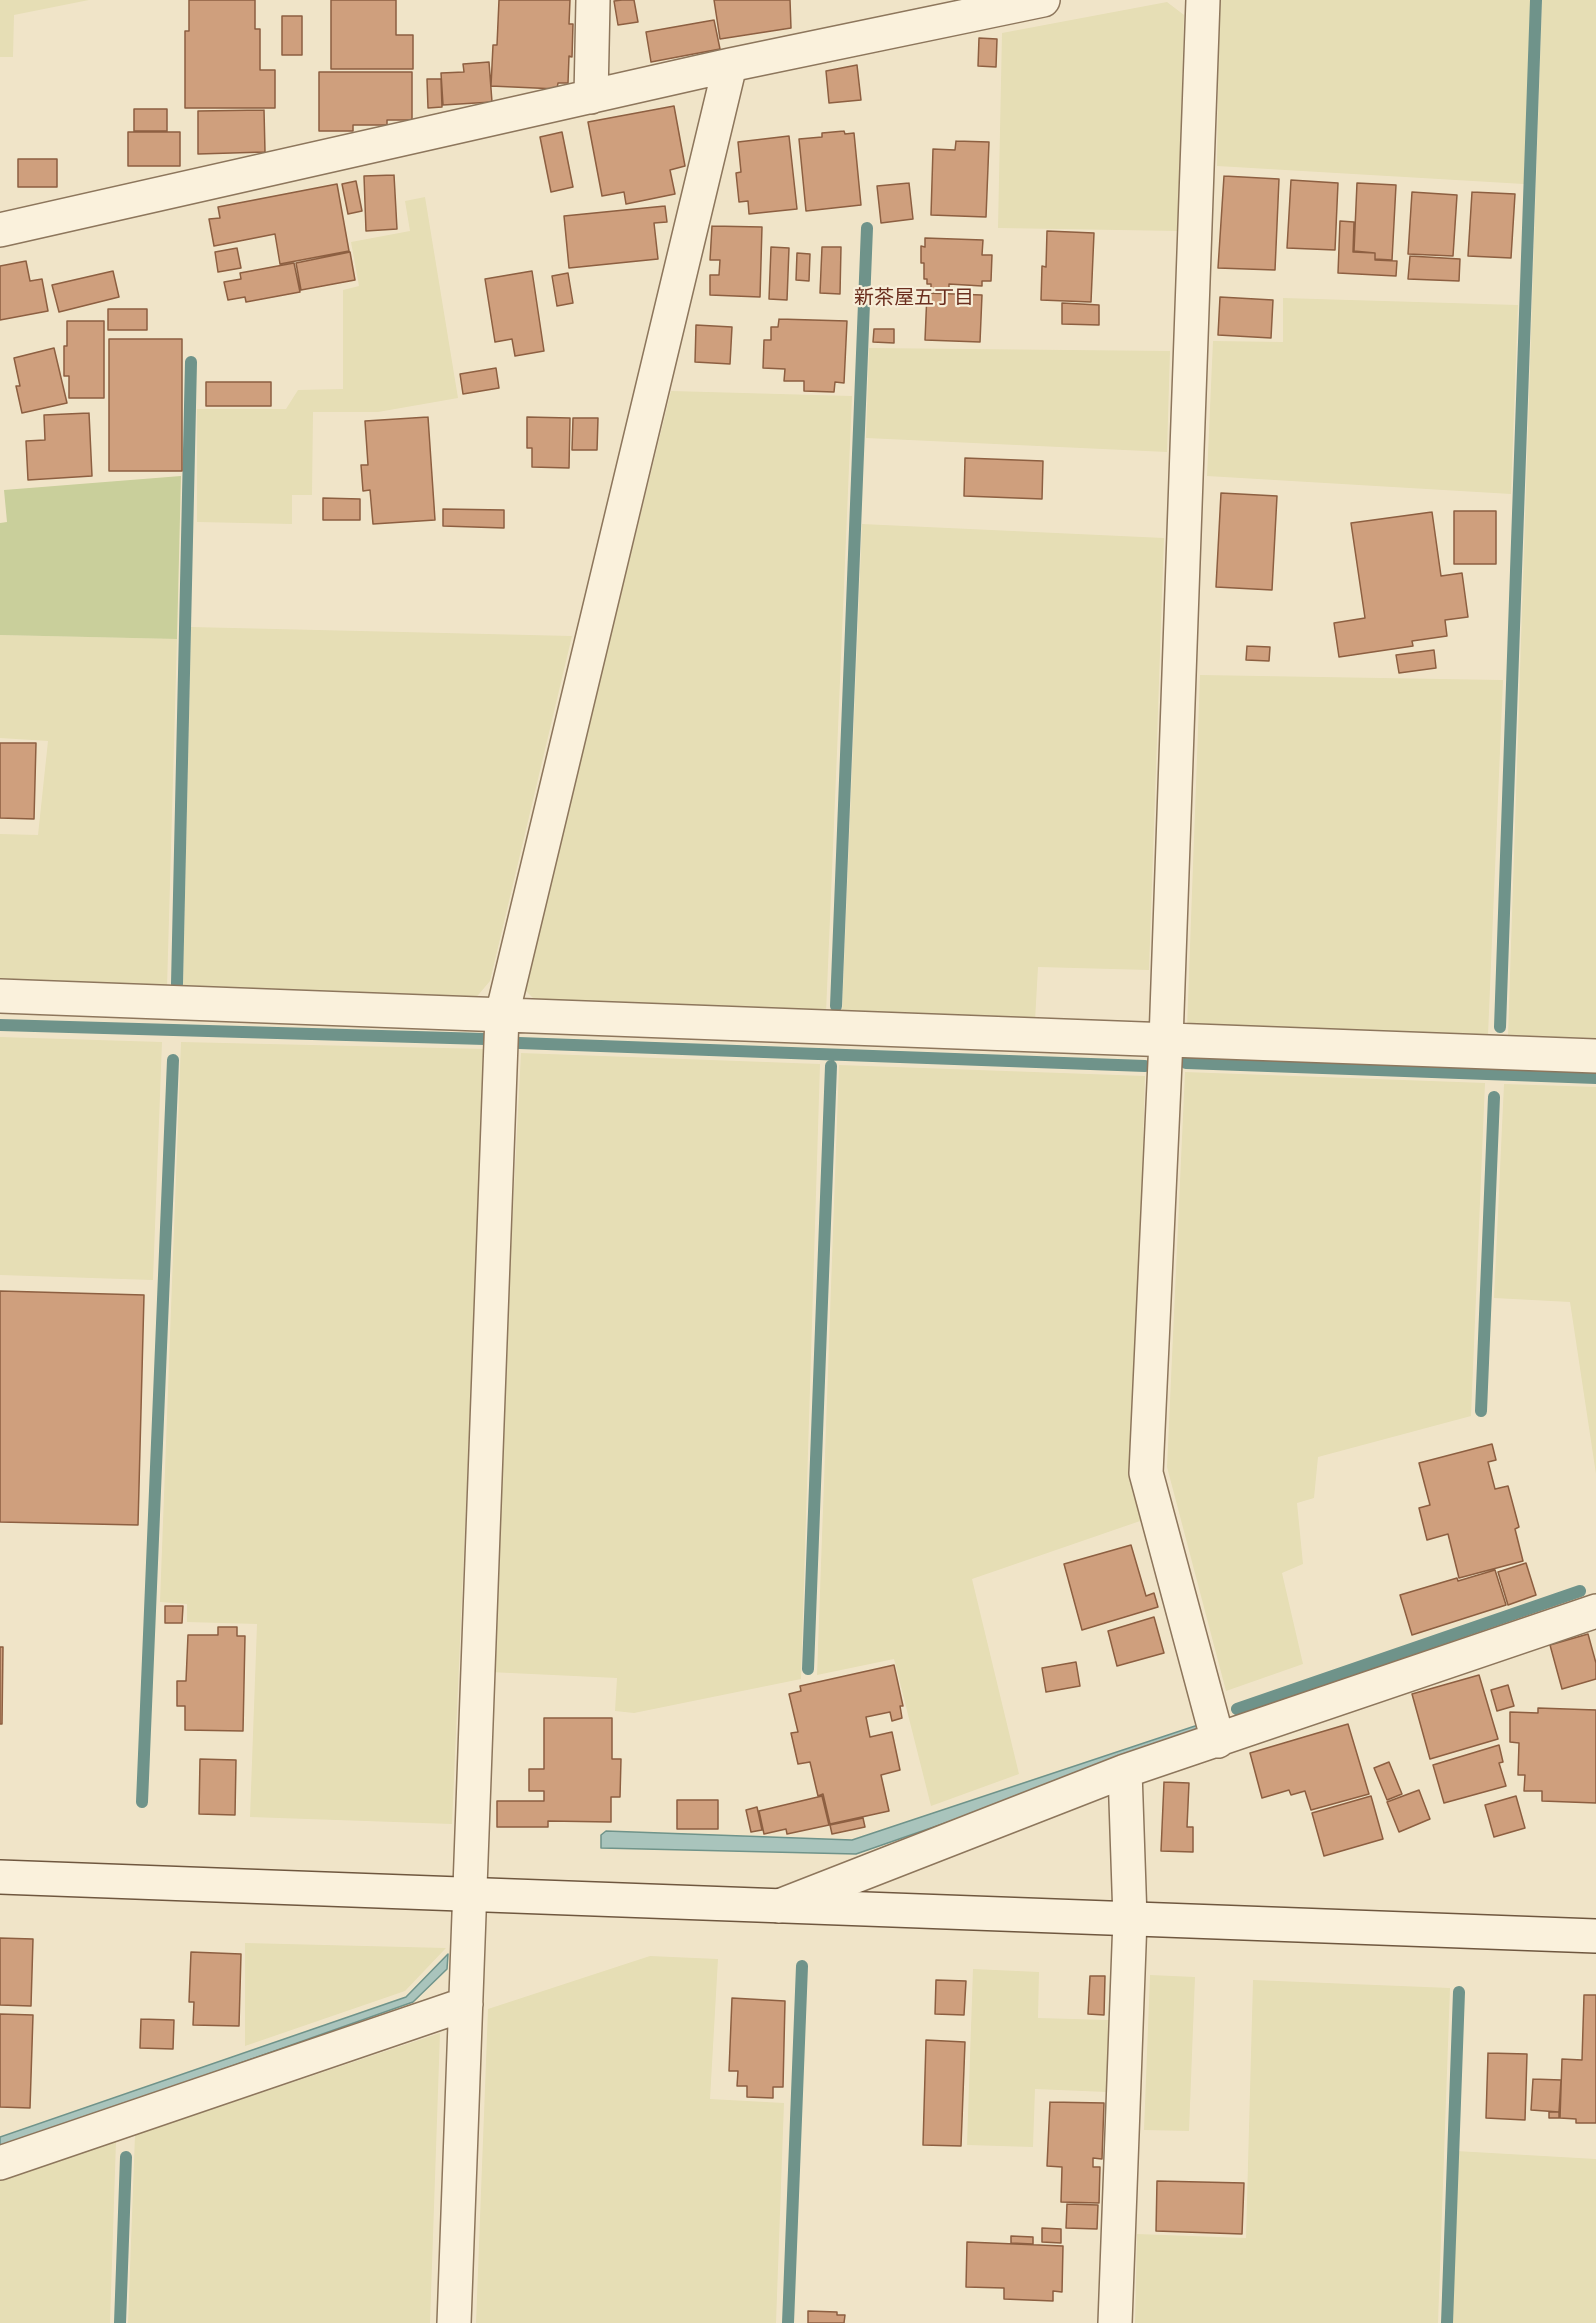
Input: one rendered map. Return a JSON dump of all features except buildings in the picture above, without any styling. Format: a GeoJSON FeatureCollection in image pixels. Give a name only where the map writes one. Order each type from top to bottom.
{"type":"FeatureCollection","features":[{"type":"Feature","properties":{"kind":"street"},"geometry":{"type":"LineString","coordinates":[[591,98],[593,0]]}},
{"type":"Feature","properties":{"kind":"street"},"geometry":{"type":"LineString","coordinates":[[0,230],[730,65],[1043,0]]}},
{"type":"Feature","properties":{"kind":"street"},"geometry":{"type":"LineString","coordinates":[[1203,0],[1166,1040],[1146,1473],[1218,1740]]}},
{"type":"Feature","properties":{"kind":"street"},"geometry":{"type":"LineString","coordinates":[[454,2323],[502,1015],[730,65]]}},
{"type":"Feature","properties":{"kind":"street"},"geometry":{"type":"LineString","coordinates":[[0,996],[1596,1056]]}},
{"type":"Feature","properties":{"kind":"street"},"geometry":{"type":"LineString","coordinates":[[779,1906],[1125,1772],[1596,1611]]}},
{"type":"Feature","properties":{"kind":"street"},"geometry":{"type":"LineString","coordinates":[[1115,2323],[1130,1919],[1125,1772]]}},
{"type":"Feature","properties":{"kind":"street"},"geometry":{"type":"LineString","coordinates":[[0,1877],[1596,1936]]}},
{"type":"Feature","properties":{"kind":"street"},"geometry":{"type":"LineString","coordinates":[[0,2163],[466,2004]]}},
{"type":"Feature","properties":{"kind":"shaded area"},"geometry":{"type":"Polygon","coordinates":[[[0,0],[89,0],[14,15],[13,57],[0,57],[0,0]]]}},
{"type":"Feature","properties":{"kind":"shaded area"},"geometry":{"type":"Polygon","coordinates":[[[1219,0],[1531,0],[1524,184],[1217,166],[1219,0]]]}},
{"type":"Feature","properties":{"kind":"shaded area"},"geometry":{"type":"Polygon","coordinates":[[[1542,0],[1596,0],[1596,1038],[1508,1036],[1542,0]]]}},
{"type":"Feature","properties":{"kind":"shaded area"},"geometry":{"type":"Polygon","coordinates":[[[1167,2],[1184,15],[1178,231],[998,228],[1002,33],[1167,2]]]}},
{"type":"Feature","properties":{"kind":"shaded area"},"geometry":{"type":"Polygon","coordinates":[[[425,197],[458,398],[378,412],[313,412],[312,495],[292,495],[292,524],[197,522],[197,409],[286,409],[298,390],[343,389],[343,290],[359,286],[351,242],[410,231],[405,201],[425,197]]]}},
{"type":"Feature","properties":{"kind":"shaded area"},"geometry":{"type":"Polygon","coordinates":[[[1283,298],[1518,305],[1511,494],[1207,476],[1213,341],[1283,342],[1283,298]]]}},
{"type":"Feature","properties":{"kind":"shaded area"},"geometry":{"type":"Polygon","coordinates":[[[869,348],[1170,351],[1167,452],[866,438],[869,348]]]}},
{"type":"Feature","properties":{"kind":"shaded area"},"geometry":{"type":"Polygon","coordinates":[[[671,391],[852,396],[826,1013],[537,1002],[524,989],[671,391]]]}},
{"type":"Feature","properties":{"kind":"shaded area"},"geometry":{"type":"Polygon","coordinates":[[[862,524],[1164,538],[1149,970],[1038,967],[1035,1021],[842,1014],[862,524]]]}},
{"type":"Feature","properties":{"kind":"shaded area"},"geometry":{"type":"Polygon","coordinates":[[[191,627],[572,636],[490,981],[474,1000],[183,989],[191,627]]]}},
{"type":"Feature","properties":{"kind":"shaded area"},"geometry":{"type":"Polygon","coordinates":[[[0,635],[177,639],[167,988],[0,982],[0,834],[38,835],[48,741],[0,738],[0,635]]]}},
{"type":"Feature","properties":{"kind":"shaded area"},"geometry":{"type":"Polygon","coordinates":[[[1200,675],[1503,680],[1488,1035],[1187,1028],[1200,675]]]}},
{"type":"Feature","properties":{"kind":"shaded area"},"geometry":{"type":"Polygon","coordinates":[[[0,1037],[162,1042],[153,1280],[0,1275],[0,1037]]]}},
{"type":"Feature","properties":{"kind":"shaded area"},"geometry":{"type":"Polygon","coordinates":[[[181,1042],[486,1049],[452,1824],[250,1817],[257,1624],[187,1622],[187,1604],[160,1602],[181,1042]]]}},
{"type":"Feature","properties":{"kind":"shaded area"},"geometry":{"type":"Polygon","coordinates":[[[521,1053],[820,1064],[801,1679],[634,1713],[615,1711],[617,1678],[489,1672],[521,1053]]]}},
{"type":"Feature","properties":{"kind":"shaded area"},"geometry":{"type":"Polygon","coordinates":[[[839,1065],[1145,1076],[1133,1479],[1143,1520],[972,1579],[1019,1774],[931,1806],[894,1659],[817,1675],[839,1065]]]}},
{"type":"Feature","properties":{"kind":"shaded area"},"geometry":{"type":"Polygon","coordinates":[[[1185,1072],[1485,1083],[1471,1416],[1318,1457],[1314,1498],[1297,1503],[1303,1564],[1282,1573],[1303,1664],[1226,1691],[1167,1467],[1185,1072]]]}},
{"type":"Feature","properties":{"kind":"shaded area"},"geometry":{"type":"Polygon","coordinates":[[[1504,1084],[1596,1087],[1596,1474],[1570,1302],[1494,1298],[1504,1084]]]}},
{"type":"Feature","properties":{"kind":"shaded area"},"geometry":{"type":"Polygon","coordinates":[[[245,1943],[446,1948],[405,1991],[245,2046],[245,1943]]]}},
{"type":"Feature","properties":{"kind":"shaded area"},"geometry":{"type":"Polygon","coordinates":[[[650,1956],[718,1959],[710,2099],[784,2103],[776,2323],[476,2323],[488,2009],[650,1956]]]}},
{"type":"Feature","properties":{"kind":"shaded area"},"geometry":{"type":"Polygon","coordinates":[[[973,1969],[1039,1972],[1038,2018],[1109,2020],[1107,2092],[1035,2089],[1033,2147],[967,2145],[973,1969]]]}},
{"type":"Feature","properties":{"kind":"shaded area"},"geometry":{"type":"Polygon","coordinates":[[[1150,1975],[1195,1977],[1189,2131],[1144,2130],[1150,1975]]]}},
{"type":"Feature","properties":{"kind":"shaded area"},"geometry":{"type":"Polygon","coordinates":[[[1253,1980],[1450,1988],[1438,2323],[1135,2323],[1137,2234],[1246,2238],[1253,1980]]]}},
{"type":"Feature","properties":{"kind":"shaded area"},"geometry":{"type":"Polygon","coordinates":[[[440,2033],[430,2323],[128,2323],[135,2135],[440,2033]]]}},
{"type":"Feature","properties":{"kind":"shaded area"},"geometry":{"type":"Polygon","coordinates":[[[116,2141],[110,2323],[0,2323],[0,2180],[116,2141]]]}},
{"type":"Feature","properties":{"kind":"shaded area"},"geometry":{"type":"Polygon","coordinates":[[[1456,2151],[1596,2159],[1596,2323],[1452,2323],[1456,2151]]]}},
{"type":"Feature","properties":{"kind":"green space"},"geometry":{"type":"Polygon","coordinates":[[[181,476],[177,639],[0,635],[0,523],[7,522],[4,490],[181,476]]]}},
{"type":"Feature","properties":{"kind":"water"},"geometry":{"type":"Polygon","coordinates":[[[1198,1725],[1199,1735],[856,1854],[601,1848],[601,1835],[606,1831],[852,1840],[1198,1725]]]}},
{"type":"Feature","properties":{"kind":"water"},"geometry":{"type":"Polygon","coordinates":[[[448,1954],[447,1969],[413,2002],[0,2148],[0,2137],[406,1997],[448,1954]]]}},
{"type":"Feature","properties":{"kind":"waterway"},"geometry":{"type":"LineString","coordinates":[[1500,1027],[1536,0]]}},
{"type":"Feature","properties":{"kind":"waterway"},"geometry":{"type":"LineString","coordinates":[[836,1006],[867,228]]}},
{"type":"Feature","properties":{"kind":"waterway"},"geometry":{"type":"LineString","coordinates":[[177,984],[191,362]]}},
{"type":"Feature","properties":{"kind":"waterway"},"geometry":{"type":"LineString","coordinates":[[0,1025],[485,1039]]}},
{"type":"Feature","properties":{"kind":"waterway"},"geometry":{"type":"LineString","coordinates":[[519,1043],[1145,1066]]}},
{"type":"Feature","properties":{"kind":"waterway"},"geometry":{"type":"LineString","coordinates":[[142,1802],[173,1060]]}},
{"type":"Feature","properties":{"kind":"waterway"},"geometry":{"type":"LineString","coordinates":[[1186,1063],[1596,1078]]}},
{"type":"Feature","properties":{"kind":"waterway"},"geometry":{"type":"LineString","coordinates":[[808,1669],[831,1066]]}},
{"type":"Feature","properties":{"kind":"waterway"},"geometry":{"type":"LineString","coordinates":[[1481,1411],[1494,1097]]}},
{"type":"Feature","properties":{"kind":"waterway"},"geometry":{"type":"LineString","coordinates":[[1237,1709],[1580,1591]]}},
{"type":"Feature","properties":{"kind":"waterway"},"geometry":{"type":"LineString","coordinates":[[788,2323],[802,1966]]}},
{"type":"Feature","properties":{"kind":"waterway"},"geometry":{"type":"LineString","coordinates":[[1447,2323],[1459,1992]]}},
{"type":"Feature","properties":{"kind":"waterway"},"geometry":{"type":"LineString","coordinates":[[120,2323],[126,2157]]}},
{"type":"Feature","properties":{"kind":"district","name":"新茶屋五丁目"},"geometry":{"type":"Point","coordinates":[914,298]}}]}
